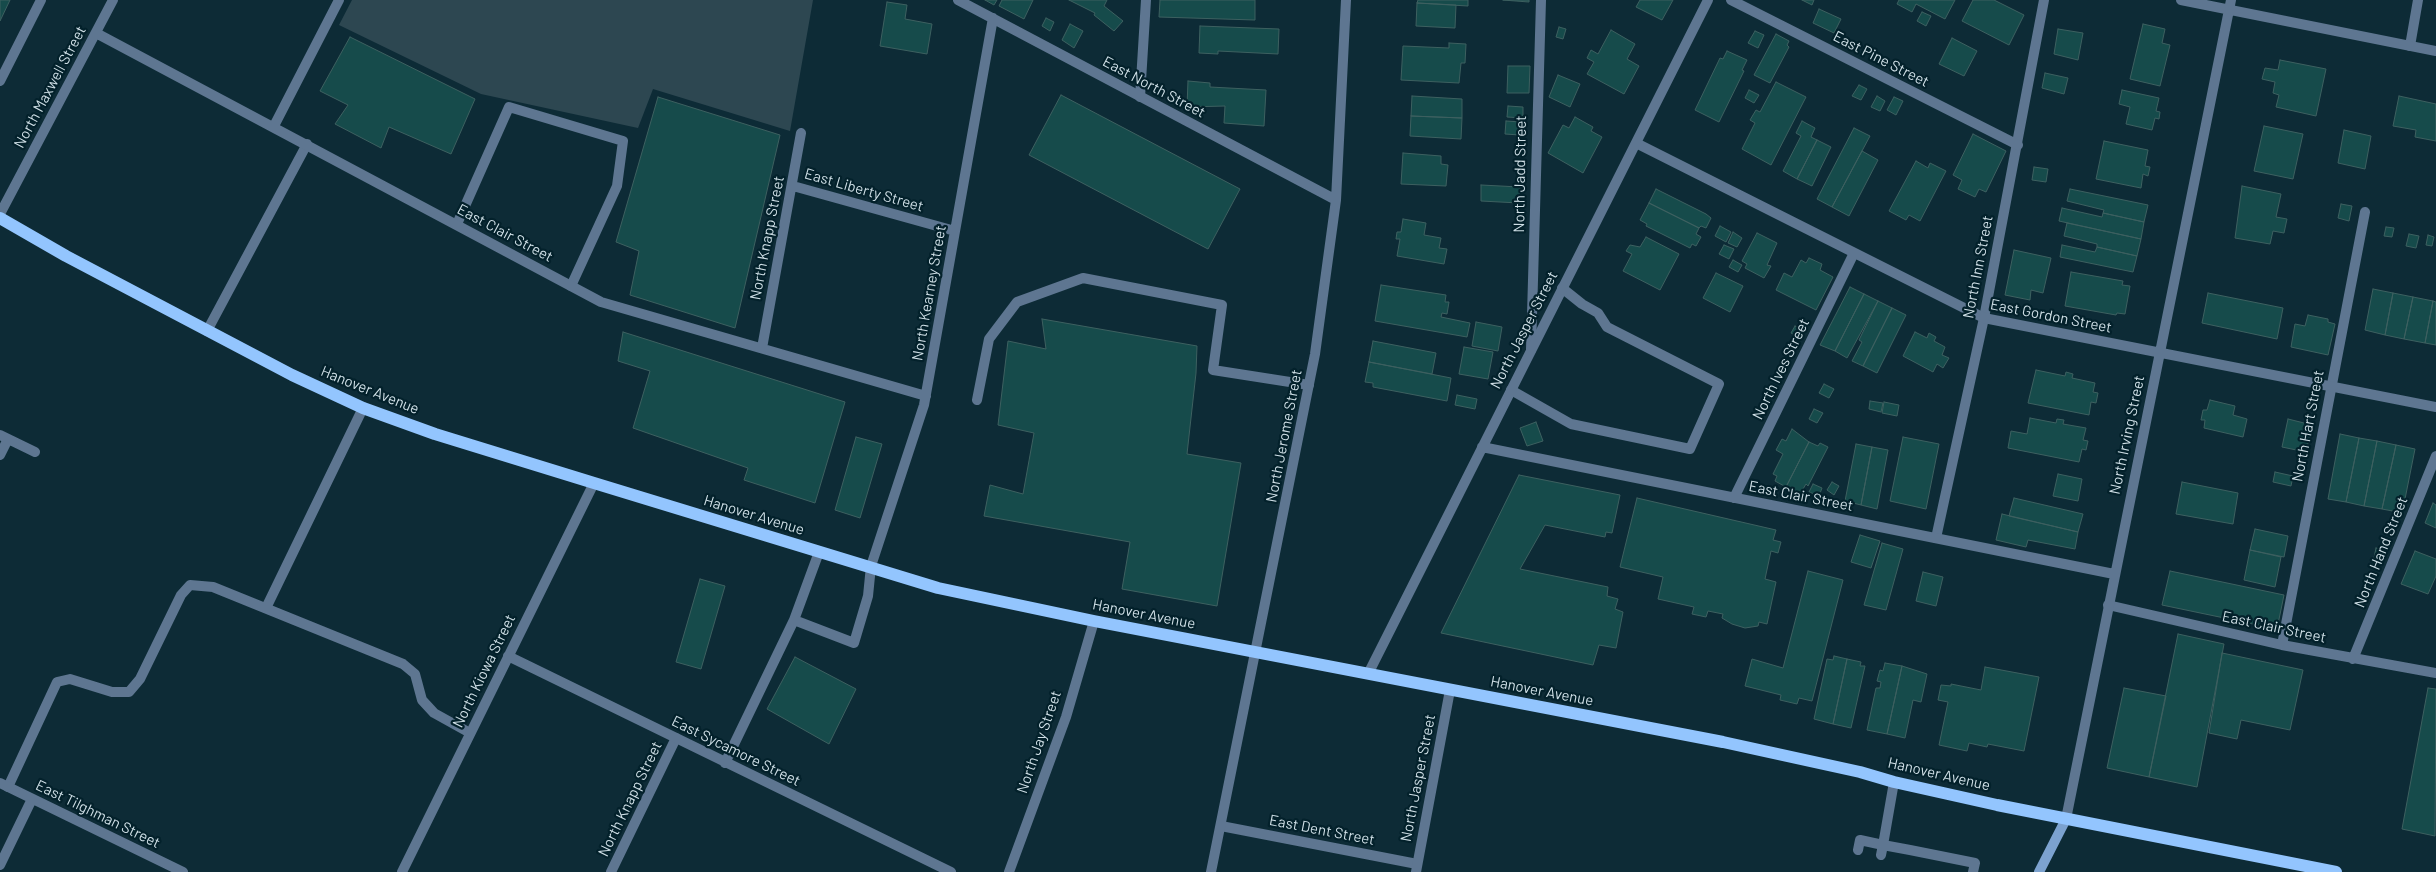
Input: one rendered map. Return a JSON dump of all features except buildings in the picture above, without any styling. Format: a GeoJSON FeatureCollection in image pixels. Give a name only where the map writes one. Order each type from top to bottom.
{"type":"FeatureCollection","features":[{"type":"Feature","properties":{"kind":"main road","name":"Hanover Avenue"},"geometry":{"type":"LineString","coordinates":[[0,218],[66,256],[207,331],[292,375],[363,408],[435,434],[938,588],[1256,653],[1723,742],[1860,772],[1894,782],[2066,819],[2336,872]]}},
{"type":"Feature","properties":{"kind":"main road","name":"North Irving Street"},"geometry":{"type":"LineString","coordinates":[[2039,872],[2066,819]]}},
{"type":"Feature","properties":{"kind":"street"},"geometry":{"type":"LineString","coordinates":[[0,81],[41,0]]}},
{"type":"Feature","properties":{"kind":"street","name":"North Maxwell Street"},"geometry":{"type":"LineString","coordinates":[[0,214],[113,0]]}},
{"type":"Feature","properties":{"kind":"street"},"geometry":{"type":"LineString","coordinates":[[274,126],[340,0]]}},
{"type":"Feature","properties":{"kind":"street","name":"East North Street"},"geometry":{"type":"LineString","coordinates":[[958,0],[1336,200]]}},
{"type":"Feature","properties":{"kind":"street"},"geometry":{"type":"LineString","coordinates":[[1140,97],[1146,0]]}},
{"type":"Feature","properties":{"kind":"street","name":"North Jerome Street"},"geometry":{"type":"LineString","coordinates":[[1211,872],[1309,386],[1336,200],[1346,0]]}},
{"type":"Feature","properties":{"kind":"street","name":"North Jadd Street"},"geometry":{"type":"LineString","coordinates":[[1531,350],[1541,0]]}},
{"type":"Feature","properties":{"kind":"street","name":"North Jasper Street"},"geometry":{"type":"LineString","coordinates":[[1368,674],[1708,0]]}},
{"type":"Feature","properties":{"kind":"street","name":"East Pine Street"},"geometry":{"type":"LineString","coordinates":[[1731,0],[2018,145]]}},
{"type":"Feature","properties":{"kind":"street","name":"North Inn Street"},"geometry":{"type":"LineString","coordinates":[[1936,538],[1984,318],[2044,0]]}},
{"type":"Feature","properties":{"kind":"street"},"geometry":{"type":"LineString","coordinates":[[2181,0],[2230,5],[2436,51]]}},
{"type":"Feature","properties":{"kind":"street"},"geometry":{"type":"LineString","coordinates":[[2410,46],[2418,0]]}},
{"type":"Feature","properties":{"kind":"street","name":"North Irving Street"},"geometry":{"type":"LineString","coordinates":[[2066,819],[2230,5]]}},
{"type":"Feature","properties":{"kind":"street","name":"North Kearney Street"},"geometry":{"type":"LineString","coordinates":[[794,620],[854,643],[868,596],[870,566],[926,396],[993,18]]}},
{"type":"Feature","properties":{"kind":"street","name":"East Clair Street"},"geometry":{"type":"LineString","coordinates":[[96,33],[274,126],[601,302],[926,396]]}},
{"type":"Feature","properties":{"kind":"street"},"geometry":{"type":"LineString","coordinates":[[457,224],[509,107],[623,141],[617,186],[571,286]]}},
{"type":"Feature","properties":{"kind":"street","name":"North Knapp Street"},"geometry":{"type":"LineString","coordinates":[[762,348],[793,186],[801,133]]}},
{"type":"Feature","properties":{"kind":"street","name":"East Gordon Street"},"geometry":{"type":"LineString","coordinates":[[1636,143],[1984,318],[2436,407]]}},
{"type":"Feature","properties":{"kind":"street"},"geometry":{"type":"LineString","coordinates":[[207,331],[307,144]]}},
{"type":"Feature","properties":{"kind":"street","name":"East Liberty Street"},"geometry":{"type":"LineString","coordinates":[[793,186],[955,231]]}},
{"type":"Feature","properties":{"kind":"street","name":"North Hart Street"},"geometry":{"type":"LineString","coordinates":[[2282,645],[2365,212]]}},
{"type":"Feature","properties":{"kind":"street","name":"North Ives Street"},"geometry":{"type":"LineString","coordinates":[[1734,498],[1854,253]]}},
{"type":"Feature","properties":{"kind":"street"},"geometry":{"type":"LineString","coordinates":[[977,400],[989,339],[1017,302],[1083,278],[1222,306],[1212,370],[1309,386]]}},
{"type":"Feature","properties":{"kind":"street"},"geometry":{"type":"LineString","coordinates":[[1511,390],[1571,424],[1690,449],[1719,384],[1607,327],[1598,313],[1582,304],[1562,288]]}},
{"type":"Feature","properties":{"kind":"street"},"geometry":{"type":"LineString","coordinates":[[266,608],[363,408]]}},
{"type":"Feature","properties":{"kind":"street"},"geometry":{"type":"LineString","coordinates":[[0,455],[4,437],[35,452]]}},
{"type":"Feature","properties":{"kind":"street","name":"East Clair Street"},"geometry":{"type":"LineString","coordinates":[[1482,447],[2114,574]]}},
{"type":"Feature","properties":{"kind":"street","name":"North Hand Street"},"geometry":{"type":"LineString","coordinates":[[2353,659],[2436,456]]}},
{"type":"Feature","properties":{"kind":"street","name":"North Kiowa Street"},"geometry":{"type":"LineString","coordinates":[[402,872],[594,483]]}},
{"type":"Feature","properties":{"kind":"street"},"geometry":{"type":"LineString","coordinates":[[725,763],[794,620],[819,552]]}},
{"type":"Feature","properties":{"kind":"street"},"geometry":{"type":"LineString","coordinates":[[4,785],[57,682],[70,679],[112,692],[129,692],[140,679],[181,594],[190,585],[213,587],[402,664],[415,674],[422,700],[434,713],[470,733]]}},
{"type":"Feature","properties":{"kind":"street","name":"East Clair Street"},"geometry":{"type":"LineString","coordinates":[[2108,605],[2282,645],[2436,673]]}},
{"type":"Feature","properties":{"kind":"street","name":"North Jay Street"},"geometry":{"type":"LineString","coordinates":[[1009,872],[1066,717],[1094,621]]}},
{"type":"Feature","properties":{"kind":"street","name":"East Sycamore Street"},"geometry":{"type":"LineString","coordinates":[[508,656],[952,872]]}},
{"type":"Feature","properties":{"kind":"street","name":"North Jasper Street"},"geometry":{"type":"LineString","coordinates":[[1416,868],[1450,690]]}},
{"type":"Feature","properties":{"kind":"street","name":"North Knapp Street"},"geometry":{"type":"LineString","coordinates":[[611,872],[676,738]]}},
{"type":"Feature","properties":{"kind":"street"},"geometry":{"type":"LineString","coordinates":[[1882,850],[1894,782]]}},
{"type":"Feature","properties":{"kind":"street","name":"East Tilghman Street"},"geometry":{"type":"LineString","coordinates":[[4,785],[183,872]]}},
{"type":"Feature","properties":{"kind":"street"},"geometry":{"type":"LineString","coordinates":[[0,865],[32,799]]}},
{"type":"Feature","properties":{"kind":"street","name":"East Dent Street"},"geometry":{"type":"LineString","coordinates":[[1221,826],[1416,868]]}},
{"type":"Feature","properties":{"kind":"street"},"geometry":{"type":"LineString","coordinates":[[1858,850],[1860,840],[1882,850],[1910,850],[1975,863],[1973,872]]}},
{"type":"Feature","properties":{"kind":"street"},"geometry":{"type":"LineString","coordinates":[[1908,861],[1910,850]]}},
{"type":"Feature","properties":{"kind":"street"},"geometry":{"type":"LineString","coordinates":[[1936,867],[1939,856]]}},
{"type":"Feature","properties":{"kind":"shaded area"},"geometry":{"type":"Polygon","coordinates":[[[352,0],[813,0],[790,131],[653,89],[638,128],[481,94],[339,25],[352,0]]]}}]}
